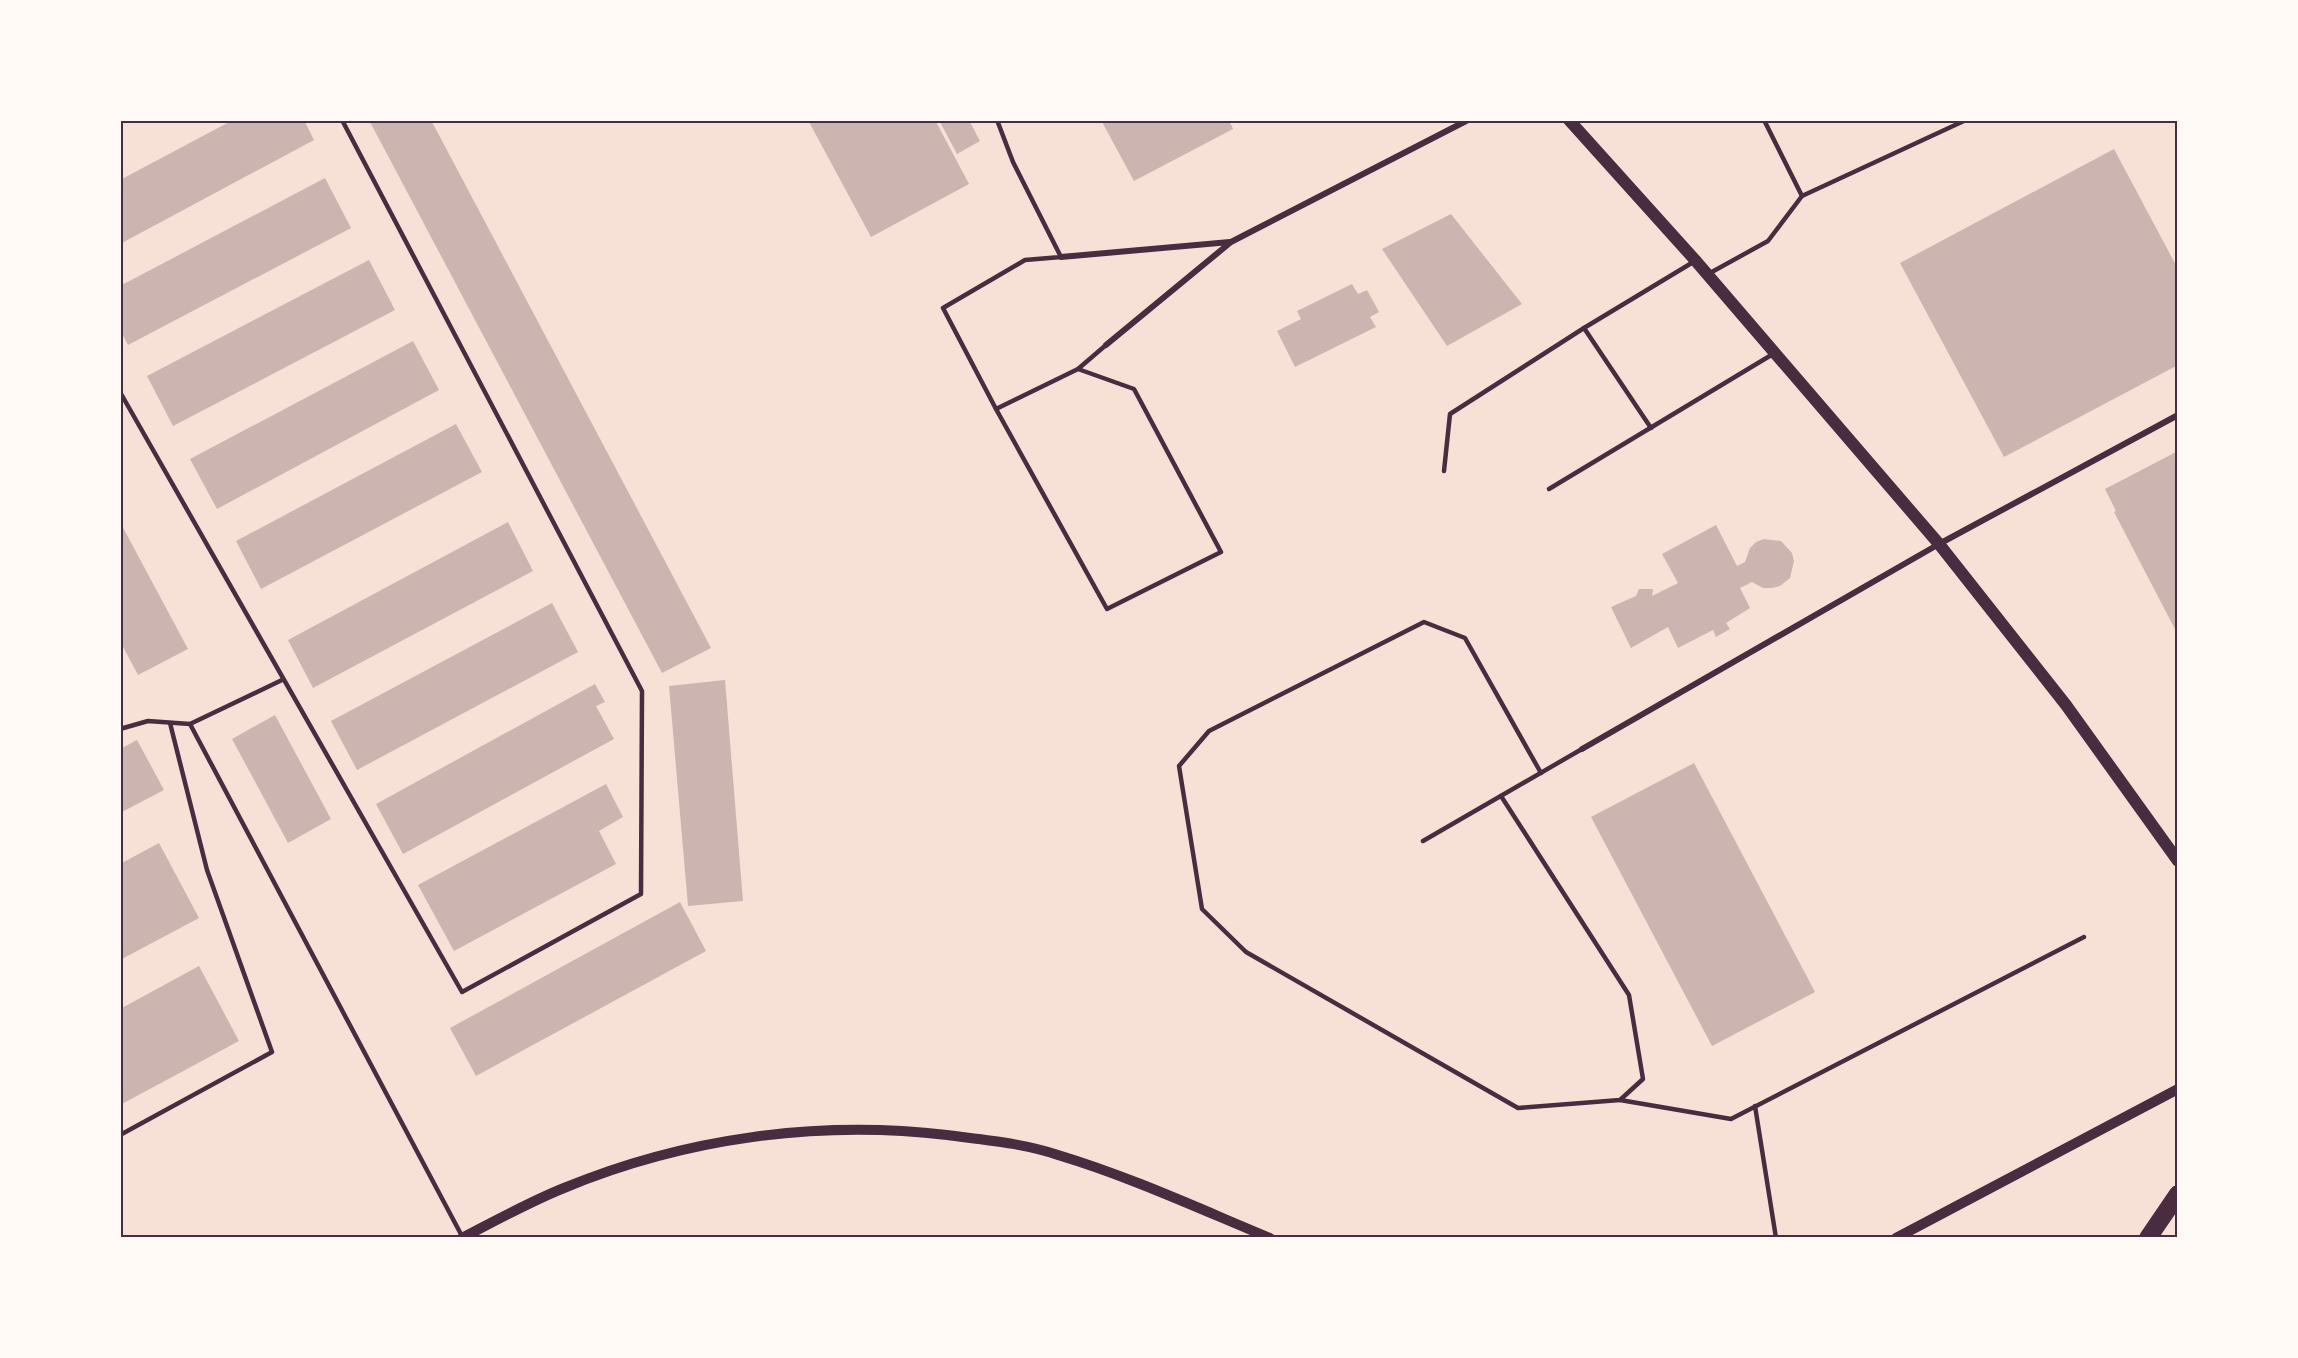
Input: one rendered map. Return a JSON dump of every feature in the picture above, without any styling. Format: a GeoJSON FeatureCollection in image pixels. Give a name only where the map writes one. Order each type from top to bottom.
{"type":"FeatureCollection","features":[{"type":"Feature","properties":{"kind":"highway"},"geometry":{"type":"LineString","coordinates":[[2148,1238],[2178,1194]]}},
{"type":"Feature","properties":{"kind":"main road"},"geometry":{"type":"LineString","coordinates":[[1569,120],[1708,274],[1939,544],[2066,705],[2178,861]]}},
{"type":"Feature","properties":{"kind":"street"},"geometry":{"type":"LineString","coordinates":[[1106,345],[1231,242],[1468,120]]}},
{"type":"Feature","properties":{"kind":"street"},"geometry":{"type":"LineString","coordinates":[[1061,257],[1231,242]]}},
{"type":"Feature","properties":{"kind":"street"},"geometry":{"type":"LineString","coordinates":[[1582,749],[1939,544],[2178,416]]}},
{"type":"Feature","properties":{"kind":"street"},"geometry":{"type":"LineString","coordinates":[[1896,1238],[2178,1089]]}},
{"type":"Feature","properties":{"kind":"street"},"geometry":{"type":"LineString","coordinates":[[462,1238],[564,1188],[655,1157],[711,1143],[796,1133],[897,1129],[1012,1143],[1058,1154],[1270,1238]]}},
{"type":"Feature","properties":{"kind":"lane"},"geometry":{"type":"LineString","coordinates":[[120,392],[282,680],[462,992],[641,894],[642,691],[342,120]]}},
{"type":"Feature","properties":{"kind":"lane"},"geometry":{"type":"LineString","coordinates":[[997,120],[1012,162],[1061,257],[1025,260],[943,308],[1107,609],[1221,552],[1134,389],[1078,369]]}},
{"type":"Feature","properties":{"kind":"lane"},"geometry":{"type":"LineString","coordinates":[[1764,120],[1802,196]]}},
{"type":"Feature","properties":{"kind":"lane"},"geometry":{"type":"LineString","coordinates":[[1708,274],[1768,241],[1802,196],[1966,120]]}},
{"type":"Feature","properties":{"kind":"lane"},"geometry":{"type":"LineString","coordinates":[[1444,471],[1450,414],[1695,260]]}},
{"type":"Feature","properties":{"kind":"lane"},"geometry":{"type":"LineString","coordinates":[[1584,328],[1651,428]]}},
{"type":"Feature","properties":{"kind":"lane"},"geometry":{"type":"LineString","coordinates":[[996,409],[1078,369],[1106,345]]}},
{"type":"Feature","properties":{"kind":"lane"},"geometry":{"type":"LineString","coordinates":[[1550,489],[1775,353]]}},
{"type":"Feature","properties":{"kind":"lane"},"geometry":{"type":"LineString","coordinates":[[1541,773],[1465,638],[1424,622],[1209,731],[1179,766],[1202,909],[1246,952],[1518,1108],[1620,1100],[1731,1119],[2084,937]]}},
{"type":"Feature","properties":{"kind":"lane"},"geometry":{"type":"LineString","coordinates":[[120,729],[148,721],[190,724],[282,680]]}},
{"type":"Feature","properties":{"kind":"lane"},"geometry":{"type":"LineString","coordinates":[[120,1135],[272,1052],[207,870],[170,723]]}},
{"type":"Feature","properties":{"kind":"lane"},"geometry":{"type":"LineString","coordinates":[[190,724],[462,1238]]}},
{"type":"Feature","properties":{"kind":"lane"},"geometry":{"type":"LineString","coordinates":[[1423,841],[1582,749]]}},
{"type":"Feature","properties":{"kind":"lane"},"geometry":{"type":"LineString","coordinates":[[1501,796],[1629,996],[1643,1079],[1620,1100]]}},
{"type":"Feature","properties":{"kind":"lane"},"geometry":{"type":"LineString","coordinates":[[1755,1106],[1776,1238]]}},
{"type":"Feature","properties":{"kind":"building"},"geometry":{"type":"Polygon","coordinates":[[[233,120],[304,120],[314,140],[120,244],[120,180],[233,120]]]}},
{"type":"Feature","properties":{"kind":"building"},"geometry":{"type":"Polygon","coordinates":[[[369,120],[431,120],[711,648],[662,673],[369,120]]]}},
{"type":"Feature","properties":{"kind":"building"},"geometry":{"type":"Polygon","coordinates":[[[808,120],[935,120],[969,184],[871,237],[808,120]]]}},
{"type":"Feature","properties":{"kind":"building"},"geometry":{"type":"Polygon","coordinates":[[[939,120],[969,120],[980,141],[957,154],[939,120]]]}},
{"type":"Feature","properties":{"kind":"building"},"geometry":{"type":"Polygon","coordinates":[[[1101,120],[1229,120],[1233,129],[1134,181],[1101,120]]]}},
{"type":"Feature","properties":{"kind":"building"},"geometry":{"type":"Polygon","coordinates":[[[2114,149],[2178,269],[2178,365],[2004,457],[1900,263],[2114,149]]]}},
{"type":"Feature","properties":{"kind":"building"},"geometry":{"type":"Polygon","coordinates":[[[325,178],[351,228],[128,345],[120,329],[120,286],[325,178]]]}},
{"type":"Feature","properties":{"kind":"building"},"geometry":{"type":"Polygon","coordinates":[[[1451,214],[1522,304],[1447,346],[1382,249],[1451,214]]]}},
{"type":"Feature","properties":{"kind":"building"},"geometry":{"type":"Polygon","coordinates":[[[369,260],[395,310],[173,426],[147,376],[369,260]]]}},
{"type":"Feature","properties":{"kind":"building"},"geometry":{"type":"Polygon","coordinates":[[[1352,284],[1358,294],[1367,290],[1379,312],[1370,317],[1376,327],[1295,367],[1277,331],[1301,319],[1297,311],[1352,284]]]}},
{"type":"Feature","properties":{"kind":"building"},"geometry":{"type":"Polygon","coordinates":[[[413,341],[439,390],[217,509],[190,459],[413,341]]]}},
{"type":"Feature","properties":{"kind":"building"},"geometry":{"type":"Polygon","coordinates":[[[456,424],[482,472],[261,589],[236,541],[456,424]]]}},
{"type":"Feature","properties":{"kind":"building"},"geometry":{"type":"Polygon","coordinates":[[[2178,451],[2178,635],[2114,512],[2116,511],[2105,489],[2178,451]]]}},
{"type":"Feature","properties":{"kind":"building"},"geometry":{"type":"Polygon","coordinates":[[[120,522],[188,649],[138,675],[120,641],[120,522]]]}},
{"type":"Feature","properties":{"kind":"building"},"geometry":{"type":"Polygon","coordinates":[[[508,522],[533,571],[313,688],[288,640],[508,522]]]}},
{"type":"Feature","properties":{"kind":"building"},"geometry":{"type":"Polygon","coordinates":[[[1716,525],[1737,566],[1745,562],[1750,548],[1756,542],[1764,539],[1781,541],[1792,553],[1794,561],[1790,578],[1780,586],[1772,588],[1763,588],[1752,582],[1740,588],[1750,608],[1726,623],[1730,629],[1716,637],[1713,630],[1678,648],[1668,627],[1631,648],[1611,607],[1636,596],[1639,589],[1653,589],[1652,596],[1678,583],[1662,554],[1716,525]]]}},
{"type":"Feature","properties":{"kind":"building"},"geometry":{"type":"Polygon","coordinates":[[[552,603],[578,652],[357,770],[331,721],[552,603]]]}},
{"type":"Feature","properties":{"kind":"building"},"geometry":{"type":"Polygon","coordinates":[[[725,680],[743,901],[688,906],[669,686],[725,680]]]}},
{"type":"Feature","properties":{"kind":"building"},"geometry":{"type":"Polygon","coordinates":[[[595,684],[605,702],[596,706],[614,739],[403,854],[376,804],[595,684]]]}},
{"type":"Feature","properties":{"kind":"building"},"geometry":{"type":"Polygon","coordinates":[[[275,715],[331,819],[288,843],[232,739],[275,715]]]}},
{"type":"Feature","properties":{"kind":"building"},"geometry":{"type":"Polygon","coordinates":[[[137,740],[164,790],[120,813],[120,749],[137,740]]]}},
{"type":"Feature","properties":{"kind":"building"},"geometry":{"type":"Polygon","coordinates":[[[1694,763],[1815,992],[1712,1046],[1591,817],[1694,763]]]}},
{"type":"Feature","properties":{"kind":"building"},"geometry":{"type":"Polygon","coordinates":[[[606,784],[623,817],[599,831],[616,864],[454,951],[418,885],[606,784]]]}},
{"type":"Feature","properties":{"kind":"building"},"geometry":{"type":"Polygon","coordinates":[[[159,843],[199,918],[120,960],[120,864],[159,843]]]}},
{"type":"Feature","properties":{"kind":"building"},"geometry":{"type":"Polygon","coordinates":[[[680,902],[706,951],[476,1076],[450,1028],[680,902]]]}},
{"type":"Feature","properties":{"kind":"building"},"geometry":{"type":"Polygon","coordinates":[[[199,966],[239,1041],[120,1105],[120,1009],[199,966]]]}}]}
